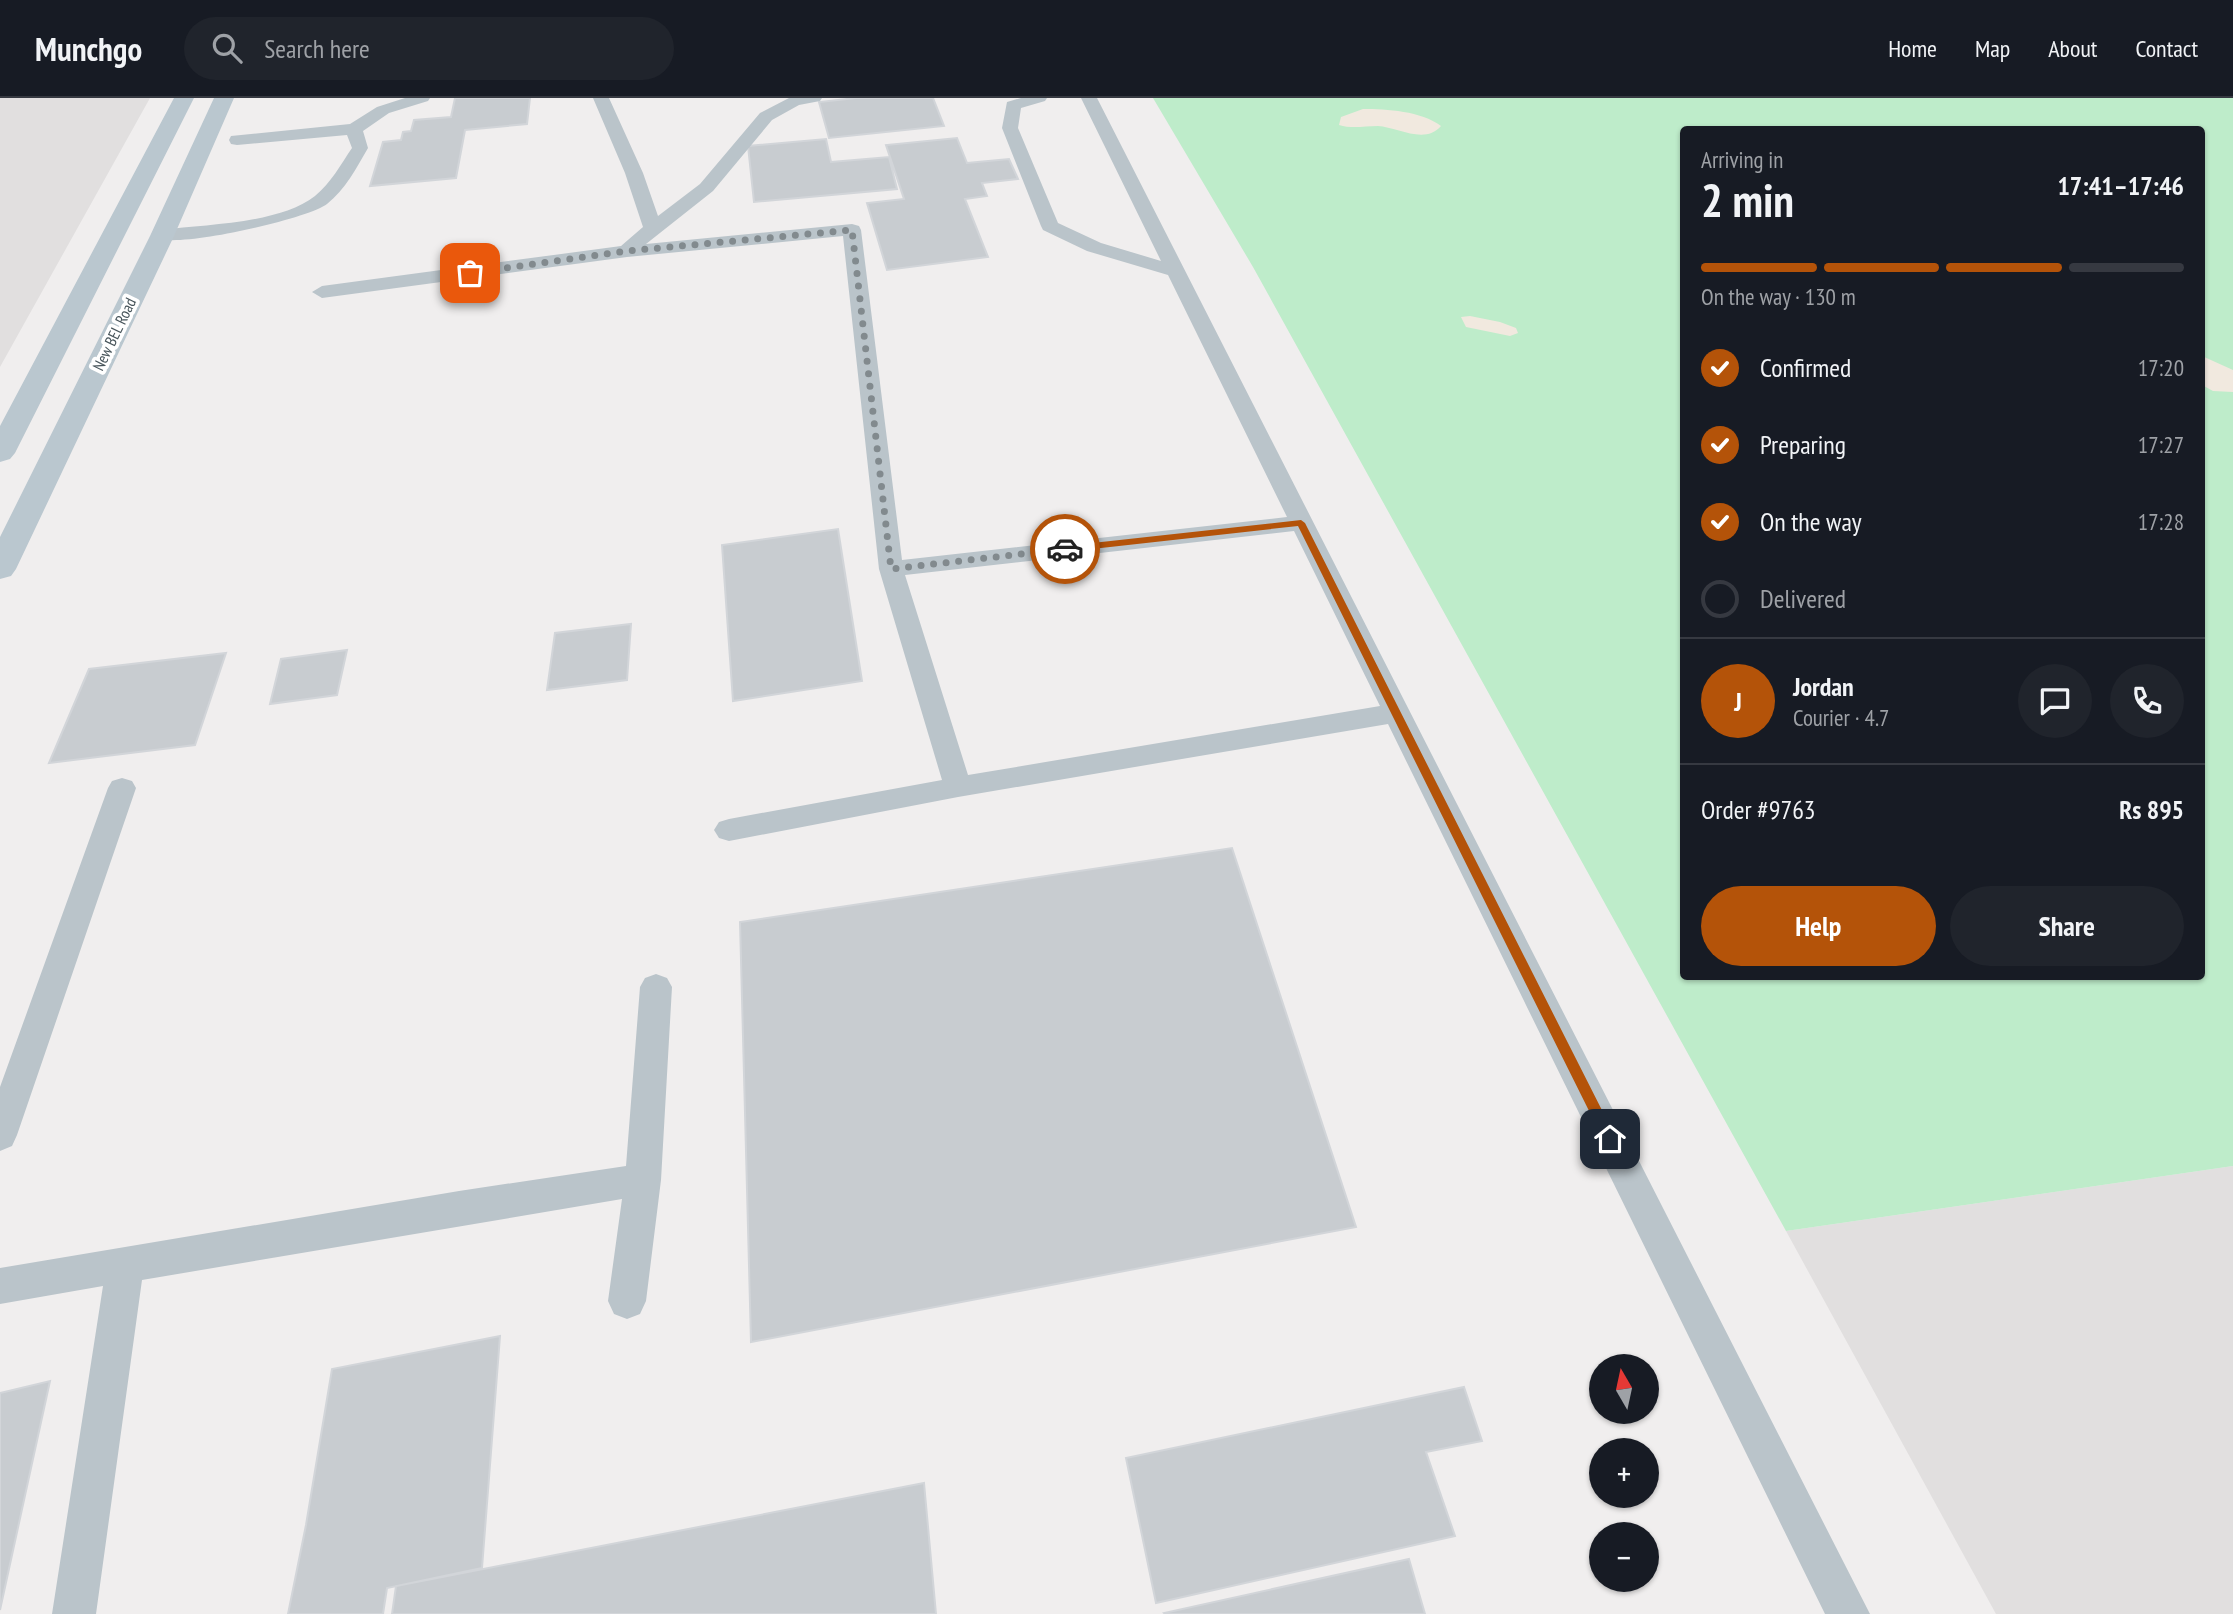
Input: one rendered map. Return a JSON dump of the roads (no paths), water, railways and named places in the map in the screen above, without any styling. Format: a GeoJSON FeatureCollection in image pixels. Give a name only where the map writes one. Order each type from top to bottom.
{"type":"FeatureCollection","features":[{"type":"Feature","properties":{"kind":"main road"},"geometry":{"type":"LineString","coordinates":[[0,453],[184,98]]}},
{"type":"Feature","properties":{"kind":"main road","name":"New BEL Road"},"geometry":{"type":"LineString","coordinates":[[0,569],[162,236],[224,98]]}},
{"type":"Feature","properties":{"kind":"lane"},"geometry":{"type":"LineString","coordinates":[[237,140],[354,129],[383,110],[422,98]]}},
{"type":"Feature","properties":{"kind":"lane"},"geometry":{"type":"LineString","coordinates":[[601,98],[634,173],[653,228]]}},
{"type":"Feature","properties":{"kind":"lane"},"geometry":{"type":"LineString","coordinates":[[627,251],[712,182],[763,117],[802,99],[814,98]]}},
{"type":"Feature","properties":{"kind":"lane"},"geometry":{"type":"LineString","coordinates":[[1039,98],[1013,105],[1010,128],[1050,226],[1094,247],[1175,271]]}},
{"type":"Feature","properties":{"kind":"lane"},"geometry":{"type":"LineString","coordinates":[[1089,98],[1848,1614]]}},
{"type":"Feature","properties":{"kind":"lane"},"geometry":{"type":"LineString","coordinates":[[162,236],[281,218],[319,202],[343,174],[360,148],[354,129]]}},
{"type":"Feature","properties":{"kind":"lane"},"geometry":{"type":"LineString","coordinates":[[322,292],[627,251],[852,230],[891,569],[958,787]]}},
{"type":"Feature","properties":{"kind":"lane"},"geometry":{"type":"LineString","coordinates":[[891,569],[1301,523]]}},
{"type":"Feature","properties":{"kind":"lane"},"geometry":{"type":"LineString","coordinates":[[729,830],[958,787],[1396,713]]}},
{"type":"Feature","properties":{"kind":"lane"},"geometry":{"type":"LineString","coordinates":[[0,1135],[122,788]]}},
{"type":"Feature","properties":{"kind":"lane"},"geometry":{"type":"LineString","coordinates":[[627,1301],[643,1180],[656,987]]}},
{"type":"Feature","properties":{"kind":"lane"},"geometry":{"type":"LineString","coordinates":[[0,1286],[643,1180]]}},
{"type":"Feature","properties":{"kind":"lane"},"geometry":{"type":"LineString","coordinates":[[74,1614],[125,1265]]}}]}
